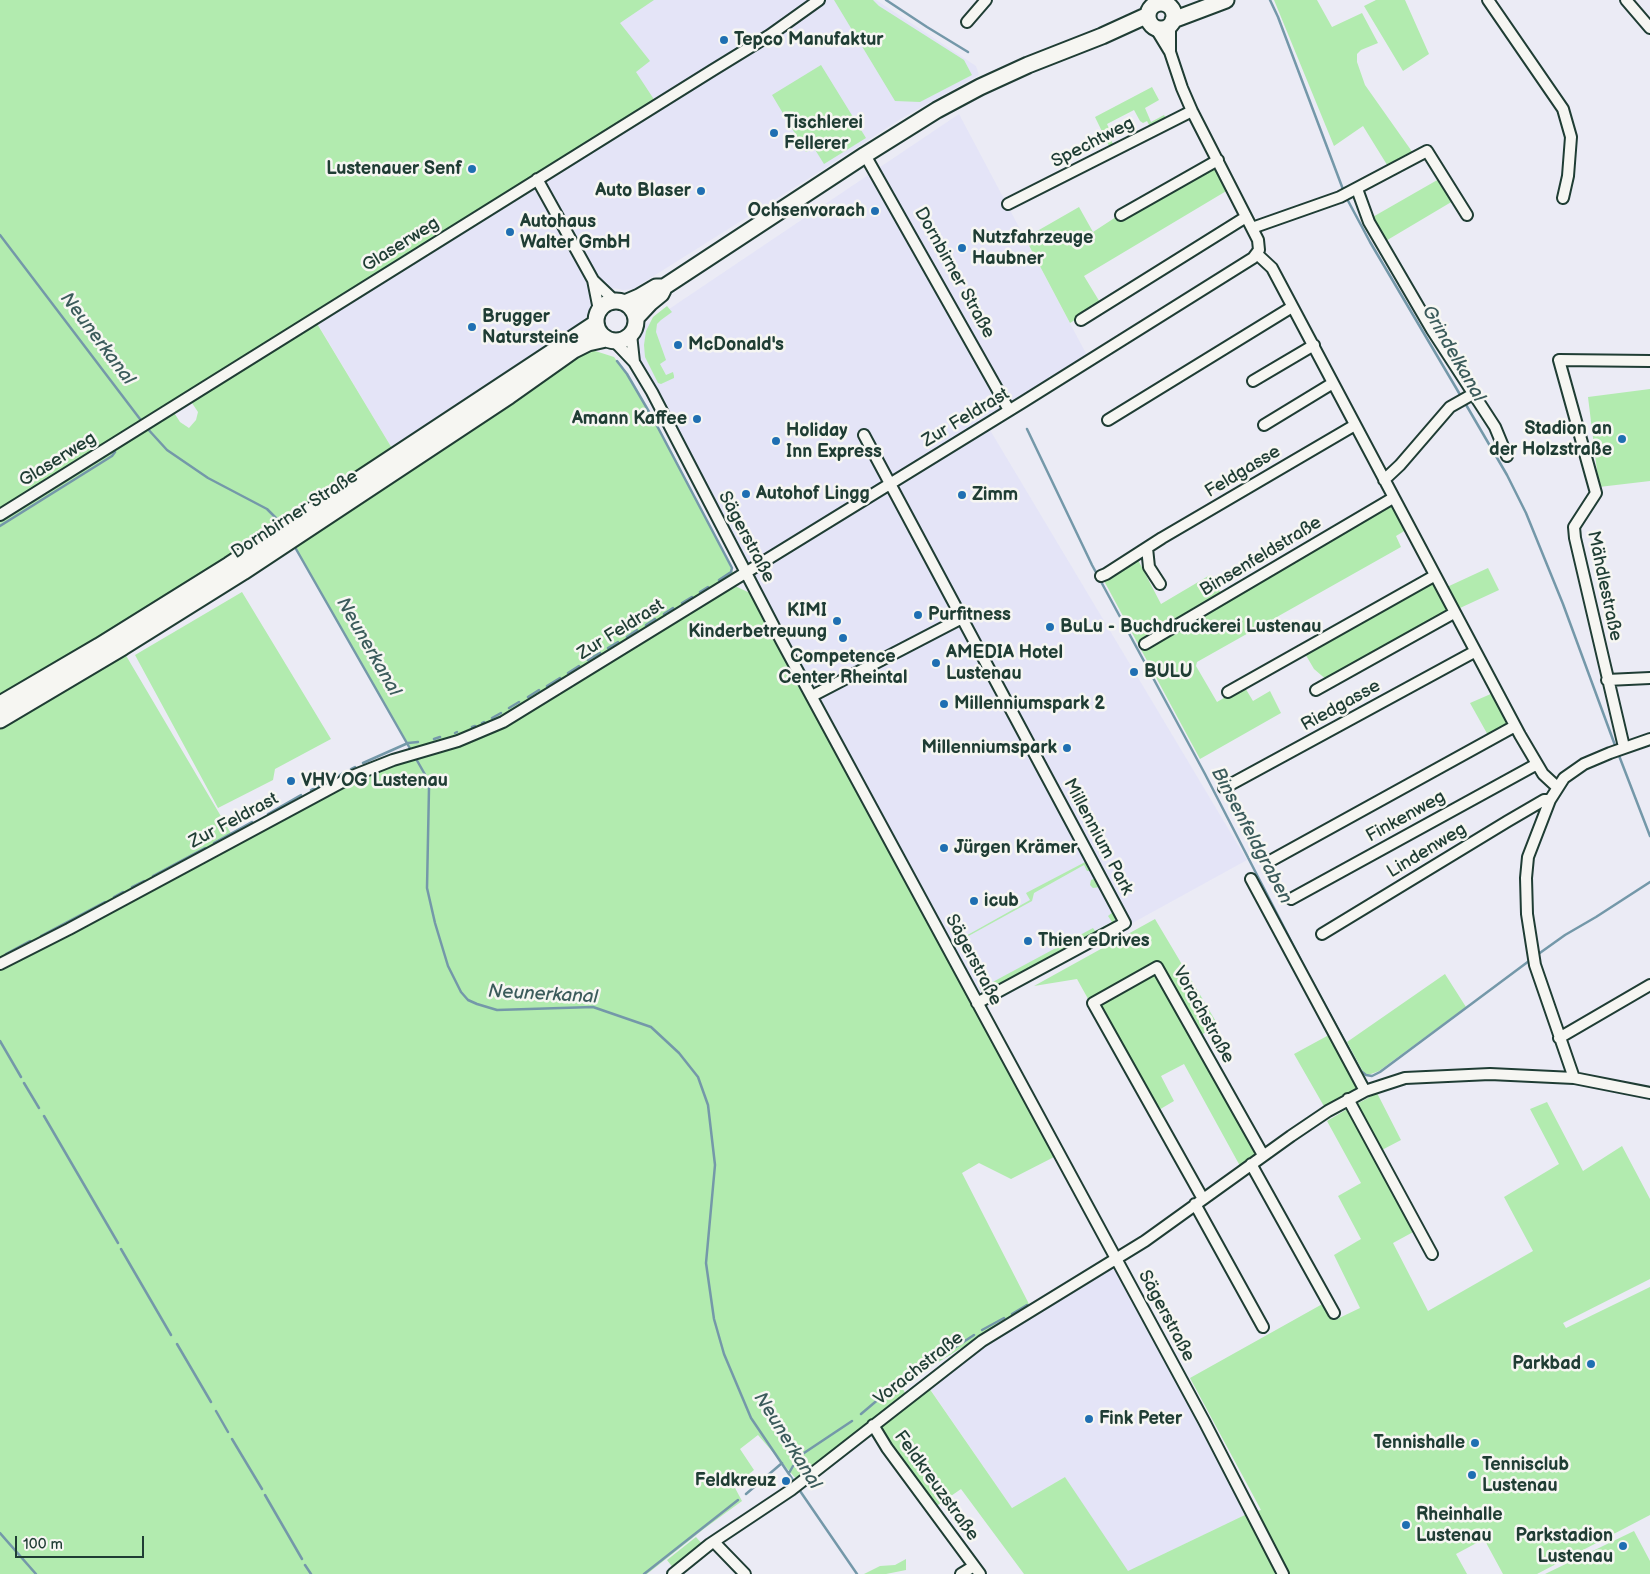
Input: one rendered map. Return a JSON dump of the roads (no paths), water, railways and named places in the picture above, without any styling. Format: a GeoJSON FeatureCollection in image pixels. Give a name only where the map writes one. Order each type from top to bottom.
{"type":"FeatureCollection","features":[{"type":"Feature","properties":{"kind":"main road","name":"Dornbirner Straße"},"geometry":{"type":"LineString","coordinates":[[636,318],[661,294],[664,287],[865,154],[937,110],[980,87],[1041,59],[1161,13],[1216,0]]}},
{"type":"Feature","properties":{"kind":"main road","name":"Dornbirner Straße"},"geometry":{"type":"LineString","coordinates":[[1161,13],[1226,0]]}},
{"type":"Feature","properties":{"kind":"main road","name":"Dornbirner Straße"},"geometry":{"type":"LineString","coordinates":[[0,704],[107,641],[212,575],[597,316],[606,304],[639,297],[656,287],[664,287]]}},
{"type":"Feature","properties":{"kind":"main road"},"geometry":{"type":"LineString","coordinates":[[620,302],[634,312],[636,318],[632,334]]}},
{"type":"Feature","properties":{"kind":"main road"},"geometry":{"type":"LineString","coordinates":[[597,316],[597,329],[610,340]]}},
{"type":"Feature","properties":{"kind":"main road","name":"Dornbirner Straße"},"geometry":{"type":"LineString","coordinates":[[0,720],[123,647],[235,577],[509,396],[574,350],[588,343],[623,340],[632,334]]}},
{"type":"Feature","properties":{"kind":"street","name":"Glaserweg"},"geometry":{"type":"LineString","coordinates":[[0,515],[759,42],[818,0]]}},
{"type":"Feature","properties":{"kind":"street"},"geometry":{"type":"LineString","coordinates":[[967,22],[986,0]]}},
{"type":"Feature","properties":{"kind":"street"},"geometry":{"type":"LineString","coordinates":[[1488,0],[1563,109],[1571,137],[1568,176],[1563,198]]}},
{"type":"Feature","properties":{"kind":"street"},"geometry":{"type":"LineString","coordinates":[[1626,0],[1650,28]]}},
{"type":"Feature","properties":{"kind":"street"},"geometry":{"type":"LineString","coordinates":[[1161,13],[1170,52],[1182,88],[1252,228],[1260,246],[1257,254],[1272,268],[1474,652],[1515,726],[1543,774],[1557,787]]}},
{"type":"Feature","properties":{"kind":"street","name":"Spechtweg"},"geometry":{"type":"LineString","coordinates":[[1008,204],[1192,111]]}},
{"type":"Feature","properties":{"kind":"street"},"geometry":{"type":"LineString","coordinates":[[1252,228],[1340,197],[1428,151],[1467,215]]}},
{"type":"Feature","properties":{"kind":"street","name":"Dornbirner Straße"},"geometry":{"type":"LineString","coordinates":[[865,154],[1009,410]]}},
{"type":"Feature","properties":{"kind":"street"},"geometry":{"type":"LineString","coordinates":[[1121,215],[1218,160]]}},
{"type":"Feature","properties":{"kind":"street"},"geometry":{"type":"LineString","coordinates":[[537,179],[594,280],[620,302]]}},
{"type":"Feature","properties":{"kind":"street"},"geometry":{"type":"LineString","coordinates":[[1355,190],[1369,222],[1470,395],[1495,427],[1508,456]]}},
{"type":"Feature","properties":{"kind":"street"},"geometry":{"type":"LineString","coordinates":[[1081,320],[1246,217]]}},
{"type":"Feature","properties":{"kind":"street","name":"Zur Feldrast"},"geometry":{"type":"LineString","coordinates":[[0,964],[69,929],[355,775],[408,755],[458,741],[503,722],[1087,363],[1257,254]]}},
{"type":"Feature","properties":{"kind":"street"},"geometry":{"type":"LineString","coordinates":[[594,280],[597,316]]}},
{"type":"Feature","properties":{"kind":"street"},"geometry":{"type":"LineString","coordinates":[[1108,420],[1292,307]]}},
{"type":"Feature","properties":{"kind":"street","name":"Sägerstraße"},"geometry":{"type":"LineString","coordinates":[[632,334],[634,362]]}},
{"type":"Feature","properties":{"kind":"street","name":"Sägerstraße"},"geometry":{"type":"LineString","coordinates":[[610,340],[634,362],[652,392],[812,696],[1204,1421],[1283,1574]]}},
{"type":"Feature","properties":{"kind":"street"},"geometry":{"type":"LineString","coordinates":[[1253,381],[1314,345]]}},
{"type":"Feature","properties":{"kind":"street","name":"Mähdlestraße"},"geometry":{"type":"LineString","coordinates":[[1623,747],[1575,538],[1574,527],[1596,492],[1559,360],[1650,361]]}},
{"type":"Feature","properties":{"kind":"street"},"geometry":{"type":"LineString","coordinates":[[1264,425],[1333,383]]}},
{"type":"Feature","properties":{"kind":"street"},"geometry":{"type":"LineString","coordinates":[[1384,480],[1400,465],[1456,402],[1470,395]]}},
{"type":"Feature","properties":{"kind":"street","name":"Feldgasse"},"geometry":{"type":"LineString","coordinates":[[1101,576],[1355,425]]}},
{"type":"Feature","properties":{"kind":"street","name":"Millennium Park"},"geometry":{"type":"LineString","coordinates":[[864,435],[1125,923],[977,1002]]}},
{"type":"Feature","properties":{"kind":"street","name":"Binsenfeldstraße"},"geometry":{"type":"LineString","coordinates":[[1145,644],[1393,498]]}},
{"type":"Feature","properties":{"kind":"street"},"geometry":{"type":"LineString","coordinates":[[1147,548],[1150,567],[1160,584]]}},
{"type":"Feature","properties":{"kind":"street"},"geometry":{"type":"LineString","coordinates":[[1228,692],[1434,576]]}},
{"type":"Feature","properties":{"kind":"street"},"geometry":{"type":"LineString","coordinates":[[1316,690],[1454,613]]}},
{"type":"Feature","properties":{"kind":"street"},"geometry":{"type":"LineString","coordinates":[[812,696],[962,618]]}},
{"type":"Feature","properties":{"kind":"street","name":"Riedgasse"},"geometry":{"type":"LineString","coordinates":[[1224,788],[1474,652]]}},
{"type":"Feature","properties":{"kind":"street"},"geometry":{"type":"LineString","coordinates":[[1607,680],[1650,678]]}},
{"type":"Feature","properties":{"kind":"street"},"geometry":{"type":"LineString","coordinates":[[1272,860],[1515,726]]}},
{"type":"Feature","properties":{"kind":"street"},"geometry":{"type":"LineString","coordinates":[[1574,1078],[1535,965],[1526,914],[1528,857],[1550,800],[1564,778],[1623,747],[1650,740]]}},
{"type":"Feature","properties":{"kind":"street","name":"Finkenweg"},"geometry":{"type":"LineString","coordinates":[[1291,899],[1537,764]]}},
{"type":"Feature","properties":{"kind":"street","name":"Lindenweg"},"geometry":{"type":"LineString","coordinates":[[1322,934],[1508,821],[1544,800],[1550,800]]}},
{"type":"Feature","properties":{"kind":"street"},"geometry":{"type":"LineString","coordinates":[[1251,879],[1365,1091]]}},
{"type":"Feature","properties":{"kind":"street","name":"Vorachstraße"},"geometry":{"type":"LineString","coordinates":[[1263,1155],[1157,967],[1093,1003],[1199,1201],[1263,1327]]}},
{"type":"Feature","properties":{"kind":"street"},"geometry":{"type":"LineString","coordinates":[[1559,1038],[1650,985]]}},
{"type":"Feature","properties":{"kind":"street","name":"Vorachstraße"},"geometry":{"type":"LineString","coordinates":[[673,1574],[714,1542],[791,1490],[982,1341],[1145,1241],[1312,1121],[1365,1091],[1394,1081],[1419,1077],[1490,1074],[1574,1078],[1650,1093]]}},
{"type":"Feature","properties":{"kind":"street"},"geometry":{"type":"LineString","coordinates":[[1348,1100],[1432,1254]]}},
{"type":"Feature","properties":{"kind":"street"},"geometry":{"type":"LineString","coordinates":[[1251,1164],[1334,1313]]}},
{"type":"Feature","properties":{"kind":"street","name":"Feldkreuzstraße"},"geometry":{"type":"LineString","coordinates":[[873,1425],[887,1448],[977,1570],[961,1574]]}},
{"type":"Feature","properties":{"kind":"street"},"geometry":{"type":"LineString","coordinates":[[714,1542],[745,1574]]}},
{"type":"Feature","properties":{"kind":"waterway"},"geometry":{"type":"LineString","coordinates":[[886,0],[968,52]]}},
{"type":"Feature","properties":{"kind":"waterway","name":"Grindelkanal"},"geometry":{"type":"LineString","coordinates":[[1270,0],[1344,192]]}},
{"type":"Feature","properties":{"kind":"waterway","name":"Grindelkanal"},"geometry":{"type":"LineString","coordinates":[[1346,197],[1370,242],[1462,398]]}},
{"type":"Feature","properties":{"kind":"waterway","name":"Neunerkanal"},"geometry":{"type":"LineString","coordinates":[[0,235],[143,423]]}},
{"type":"Feature","properties":{"kind":"waterway"},"geometry":{"type":"LineString","coordinates":[[617,361],[627,374],[655,422],[732,568],[731,572],[719,580]]}},
{"type":"Feature","properties":{"kind":"waterway","name":"Grindelkanal"},"geometry":{"type":"LineString","coordinates":[[1465,403],[1507,475],[1526,513],[1563,604],[1616,748]]}},
{"type":"Feature","properties":{"kind":"waterway","name":"Neunerkanal"},"geometry":{"type":"LineString","coordinates":[[146,427],[167,450],[208,478],[267,509],[277,519]]}},
{"type":"Feature","properties":{"kind":"waterway","name":"Binsenfeldgraben"},"geometry":{"type":"LineString","coordinates":[[1027,429],[1092,565],[1205,774],[1307,972],[1361,1071],[1366,1075],[1372,1076],[1380,1072],[1529,961]]}},
{"type":"Feature","properties":{"kind":"waterway"},"geometry":{"type":"LineString","coordinates":[[0,526],[112,456],[115,452]]}},
{"type":"Feature","properties":{"kind":"waterway","name":"Neunerkanal"},"geometry":{"type":"LineString","coordinates":[[296,549],[412,752]]}},
{"type":"Feature","properties":{"kind":"waterway"},"geometry":{"type":"LineString","coordinates":[[700,592],[708,587]]}},
{"type":"Feature","properties":{"kind":"waterway"},"geometry":{"type":"LineString","coordinates":[[682,603],[692,597]]}},
{"type":"Feature","properties":{"kind":"waterway"},"geometry":{"type":"LineString","coordinates":[[664,614],[673,608]]}},
{"type":"Feature","properties":{"kind":"waterway"},"geometry":{"type":"LineString","coordinates":[[646,625],[655,619]]}},
{"type":"Feature","properties":{"kind":"waterway"},"geometry":{"type":"LineString","coordinates":[[627,637],[637,630]]}},
{"type":"Feature","properties":{"kind":"waterway"},"geometry":{"type":"LineString","coordinates":[[608,648],[618,642]]}},
{"type":"Feature","properties":{"kind":"waterway"},"geometry":{"type":"LineString","coordinates":[[588,660],[600,653]]}},
{"type":"Feature","properties":{"kind":"waterway"},"geometry":{"type":"LineString","coordinates":[[568,673],[579,666]]}},
{"type":"Feature","properties":{"kind":"waterway"},"geometry":{"type":"LineString","coordinates":[[547,686],[560,678]]}},
{"type":"Feature","properties":{"kind":"waterway"},"geometry":{"type":"LineString","coordinates":[[528,697],[539,690]]}},
{"type":"Feature","properties":{"kind":"waterway"},"geometry":{"type":"LineString","coordinates":[[509,708],[519,702]]}},
{"type":"Feature","properties":{"kind":"waterway"},"geometry":{"type":"LineString","coordinates":[[492,718],[501,713]]}},
{"type":"Feature","properties":{"kind":"waterway"},"geometry":{"type":"LineString","coordinates":[[434,739],[440,737]]}},
{"type":"Feature","properties":{"kind":"waterway"},"geometry":{"type":"LineString","coordinates":[[363,763],[408,743],[418,742]]}},
{"type":"Feature","properties":{"kind":"waterway","name":"Grindelkanal"},"geometry":{"type":"LineString","coordinates":[[1618,753],[1650,836]]}},
{"type":"Feature","properties":{"kind":"waterway","name":"Neunerkanal"},"geometry":{"type":"LineString","coordinates":[[415,757],[427,778],[429,788],[427,888],[448,966],[461,992],[468,1000],[497,1010],[593,1007],[651,1027],[679,1053],[698,1077],[708,1105],[715,1165],[706,1263],[714,1319],[724,1354],[751,1418],[795,1483]]}},
{"type":"Feature","properties":{"kind":"waterway"},"geometry":{"type":"LineString","coordinates":[[351,769],[355,767]]}},
{"type":"Feature","properties":{"kind":"waterway"},"geometry":{"type":"LineString","coordinates":[[337,777],[343,773]]}},
{"type":"Feature","properties":{"kind":"waterway"},"geometry":{"type":"LineString","coordinates":[[311,790],[328,781]]}},
{"type":"Feature","properties":{"kind":"waterway"},"geometry":{"type":"LineString","coordinates":[[268,814],[301,795]]}},
{"type":"Feature","properties":{"kind":"waterway"},"geometry":{"type":"LineString","coordinates":[[214,843],[252,822]]}},
{"type":"Feature","properties":{"kind":"waterway"},"geometry":{"type":"LineString","coordinates":[[153,876],[205,848]]}},
{"type":"Feature","properties":{"kind":"waterway"},"geometry":{"type":"LineString","coordinates":[[132,887],[144,881]]}},
{"type":"Feature","properties":{"kind":"waterway","name":"Binsenfeldgraben"},"geometry":{"type":"LineString","coordinates":[[1537,955],[1565,935],[1650,882]]}},
{"type":"Feature","properties":{"kind":"waterway"},"geometry":{"type":"LineString","coordinates":[[114,897],[123,892]]}},
{"type":"Feature","properties":{"kind":"waterway"},"geometry":{"type":"LineString","coordinates":[[41,936],[105,902]]}},
{"type":"Feature","properties":{"kind":"waterway"},"geometry":{"type":"LineString","coordinates":[[6,954],[30,941]]}},
{"type":"Feature","properties":{"kind":"waterway"},"geometry":{"type":"LineString","coordinates":[[0,1041],[21,1077]]}},
{"type":"Feature","properties":{"kind":"waterway"},"geometry":{"type":"LineString","coordinates":[[24,1083],[39,1108]]}},
{"type":"Feature","properties":{"kind":"waterway"},"geometry":{"type":"LineString","coordinates":[[44,1116],[118,1243]]}},
{"type":"Feature","properties":{"kind":"waterway"},"geometry":{"type":"LineString","coordinates":[[121,1249],[171,1335]]}},
{"type":"Feature","properties":{"kind":"waterway"},"geometry":{"type":"LineString","coordinates":[[1012,1314],[1027,1305]]}},
{"type":"Feature","properties":{"kind":"waterway"},"geometry":{"type":"LineString","coordinates":[[982,1330],[1004,1318]]}},
{"type":"Feature","properties":{"kind":"waterway"},"geometry":{"type":"LineString","coordinates":[[928,1365],[974,1335]]}},
{"type":"Feature","properties":{"kind":"waterway"},"geometry":{"type":"LineString","coordinates":[[177,1344],[211,1402]]}},
{"type":"Feature","properties":{"kind":"waterway"},"geometry":{"type":"LineString","coordinates":[[895,1386],[921,1370]]}},
{"type":"Feature","properties":{"kind":"waterway"},"geometry":{"type":"LineString","coordinates":[[861,1414],[887,1392]]}},
{"type":"Feature","properties":{"kind":"waterway"},"geometry":{"type":"LineString","coordinates":[[216,1411],[228,1432]]}},
{"type":"Feature","properties":{"kind":"waterway"},"geometry":{"type":"LineString","coordinates":[[798,1457],[852,1421]]}},
{"type":"Feature","properties":{"kind":"waterway"},"geometry":{"type":"LineString","coordinates":[[232,1439],[262,1489]]}},
{"type":"Feature","properties":{"kind":"waterway"},"geometry":{"type":"LineString","coordinates":[[746,1494],[782,1463]]}},
{"type":"Feature","properties":{"kind":"waterway"},"geometry":{"type":"LineString","coordinates":[[789,1473],[793,1466]]}},
{"type":"Feature","properties":{"kind":"waterway","name":"Neunerkanal"},"geometry":{"type":"LineString","coordinates":[[798,1488],[857,1574]]}},
{"type":"Feature","properties":{"kind":"waterway"},"geometry":{"type":"LineString","coordinates":[[265,1495],[302,1559]]}},
{"type":"Feature","properties":{"kind":"waterway"},"geometry":{"type":"LineString","coordinates":[[644,1574],[738,1500]]}},
{"type":"Feature","properties":{"kind":"waterway"},"geometry":{"type":"LineString","coordinates":[[0,1533],[36,1574]]}},
{"type":"Feature","properties":{"kind":"waterway"},"geometry":{"type":"LineString","coordinates":[[305,1565],[311,1574]]}},
{"type":"Feature","properties":{"kind":"place","name":"Tepco Manufaktur"},"geometry":{"type":"Point","coordinates":[724,40]}},
{"type":"Feature","properties":{"kind":"place","name":"Tischlerei Fellerer"},"geometry":{"type":"Point","coordinates":[774,133]}},
{"type":"Feature","properties":{"kind":"place","name":"Lustenauer Senf"},"geometry":{"type":"Point","coordinates":[472,169]}},
{"type":"Feature","properties":{"kind":"place","name":"Auto Blaser"},"geometry":{"type":"Point","coordinates":[701,191]}},
{"type":"Feature","properties":{"kind":"place","name":"Ochsenvorach"},"geometry":{"type":"Point","coordinates":[875,211]}},
{"type":"Feature","properties":{"kind":"place","name":"Autohaus Walter GmbH"},"geometry":{"type":"Point","coordinates":[510,232]}},
{"type":"Feature","properties":{"kind":"place","name":"Nutzfahrzeuge Haubner"},"geometry":{"type":"Point","coordinates":[962,248]}},
{"type":"Feature","properties":{"kind":"place","name":"Brugger Natursteine"},"geometry":{"type":"Point","coordinates":[472,327]}},
{"type":"Feature","properties":{"kind":"place","name":"McDonald's"},"geometry":{"type":"Point","coordinates":[678,345]}},
{"type":"Feature","properties":{"kind":"place","name":"Amann Kaffee"},"geometry":{"type":"Point","coordinates":[697,419]}},
{"type":"Feature","properties":{"kind":"place","name":"Stadion an der Holzstraße"},"geometry":{"type":"Point","coordinates":[1622,439]}},
{"type":"Feature","properties":{"kind":"place","name":"Holiday Inn Express"},"geometry":{"type":"Point","coordinates":[776,441]}},
{"type":"Feature","properties":{"kind":"place","name":"Autohof Lingg"},"geometry":{"type":"Point","coordinates":[746,494]}},
{"type":"Feature","properties":{"kind":"place","name":"Zimm"},"geometry":{"type":"Point","coordinates":[962,495]}},
{"type":"Feature","properties":{"kind":"place","name":"Purfitness"},"geometry":{"type":"Point","coordinates":[918,615]}},
{"type":"Feature","properties":{"kind":"place","name":"KIMI Kinderbetreuung"},"geometry":{"type":"Point","coordinates":[837,621]}},
{"type":"Feature","properties":{"kind":"place","name":"BuLu - Buchdruckerei Lustenau"},"geometry":{"type":"Point","coordinates":[1050,627]}},
{"type":"Feature","properties":{"kind":"place","name":"Competence Center Rheintal"},"geometry":{"type":"Point","coordinates":[843,638]}},
{"type":"Feature","properties":{"kind":"place","name":"AMEDIA Hotel Lustenau"},"geometry":{"type":"Point","coordinates":[936,663]}},
{"type":"Feature","properties":{"kind":"place","name":"BULU"},"geometry":{"type":"Point","coordinates":[1134,672]}},
{"type":"Feature","properties":{"kind":"place","name":"Millenniumspark 2"},"geometry":{"type":"Point","coordinates":[944,704]}},
{"type":"Feature","properties":{"kind":"place","name":"Millenniumspark"},"geometry":{"type":"Point","coordinates":[1067,748]}},
{"type":"Feature","properties":{"kind":"place","name":"VHV OG Lustenau"},"geometry":{"type":"Point","coordinates":[291,781]}},
{"type":"Feature","properties":{"kind":"place","name":"Jürgen Krämer"},"geometry":{"type":"Point","coordinates":[944,848]}},
{"type":"Feature","properties":{"kind":"place","name":"icub"},"geometry":{"type":"Point","coordinates":[974,901]}},
{"type":"Feature","properties":{"kind":"place","name":"Thien eDrives"},"geometry":{"type":"Point","coordinates":[1028,941]}},
{"type":"Feature","properties":{"kind":"place","name":"Parkbad"},"geometry":{"type":"Point","coordinates":[1591,1364]}},
{"type":"Feature","properties":{"kind":"place","name":"Fink Peter"},"geometry":{"type":"Point","coordinates":[1089,1419]}},
{"type":"Feature","properties":{"kind":"place","name":"Tennishalle"},"geometry":{"type":"Point","coordinates":[1475,1443]}},
{"type":"Feature","properties":{"kind":"place","name":"Tennisclub Lustenau"},"geometry":{"type":"Point","coordinates":[1472,1475]}},
{"type":"Feature","properties":{"kind":"place","name":"Feldkreuz"},"geometry":{"type":"Point","coordinates":[786,1481]}},
{"type":"Feature","properties":{"kind":"place","name":"Rheinhalle Lustenau"},"geometry":{"type":"Point","coordinates":[1406,1525]}},
{"type":"Feature","properties":{"kind":"place","name":"Parkstadion Lustenau"},"geometry":{"type":"Point","coordinates":[1623,1546]}}]}
